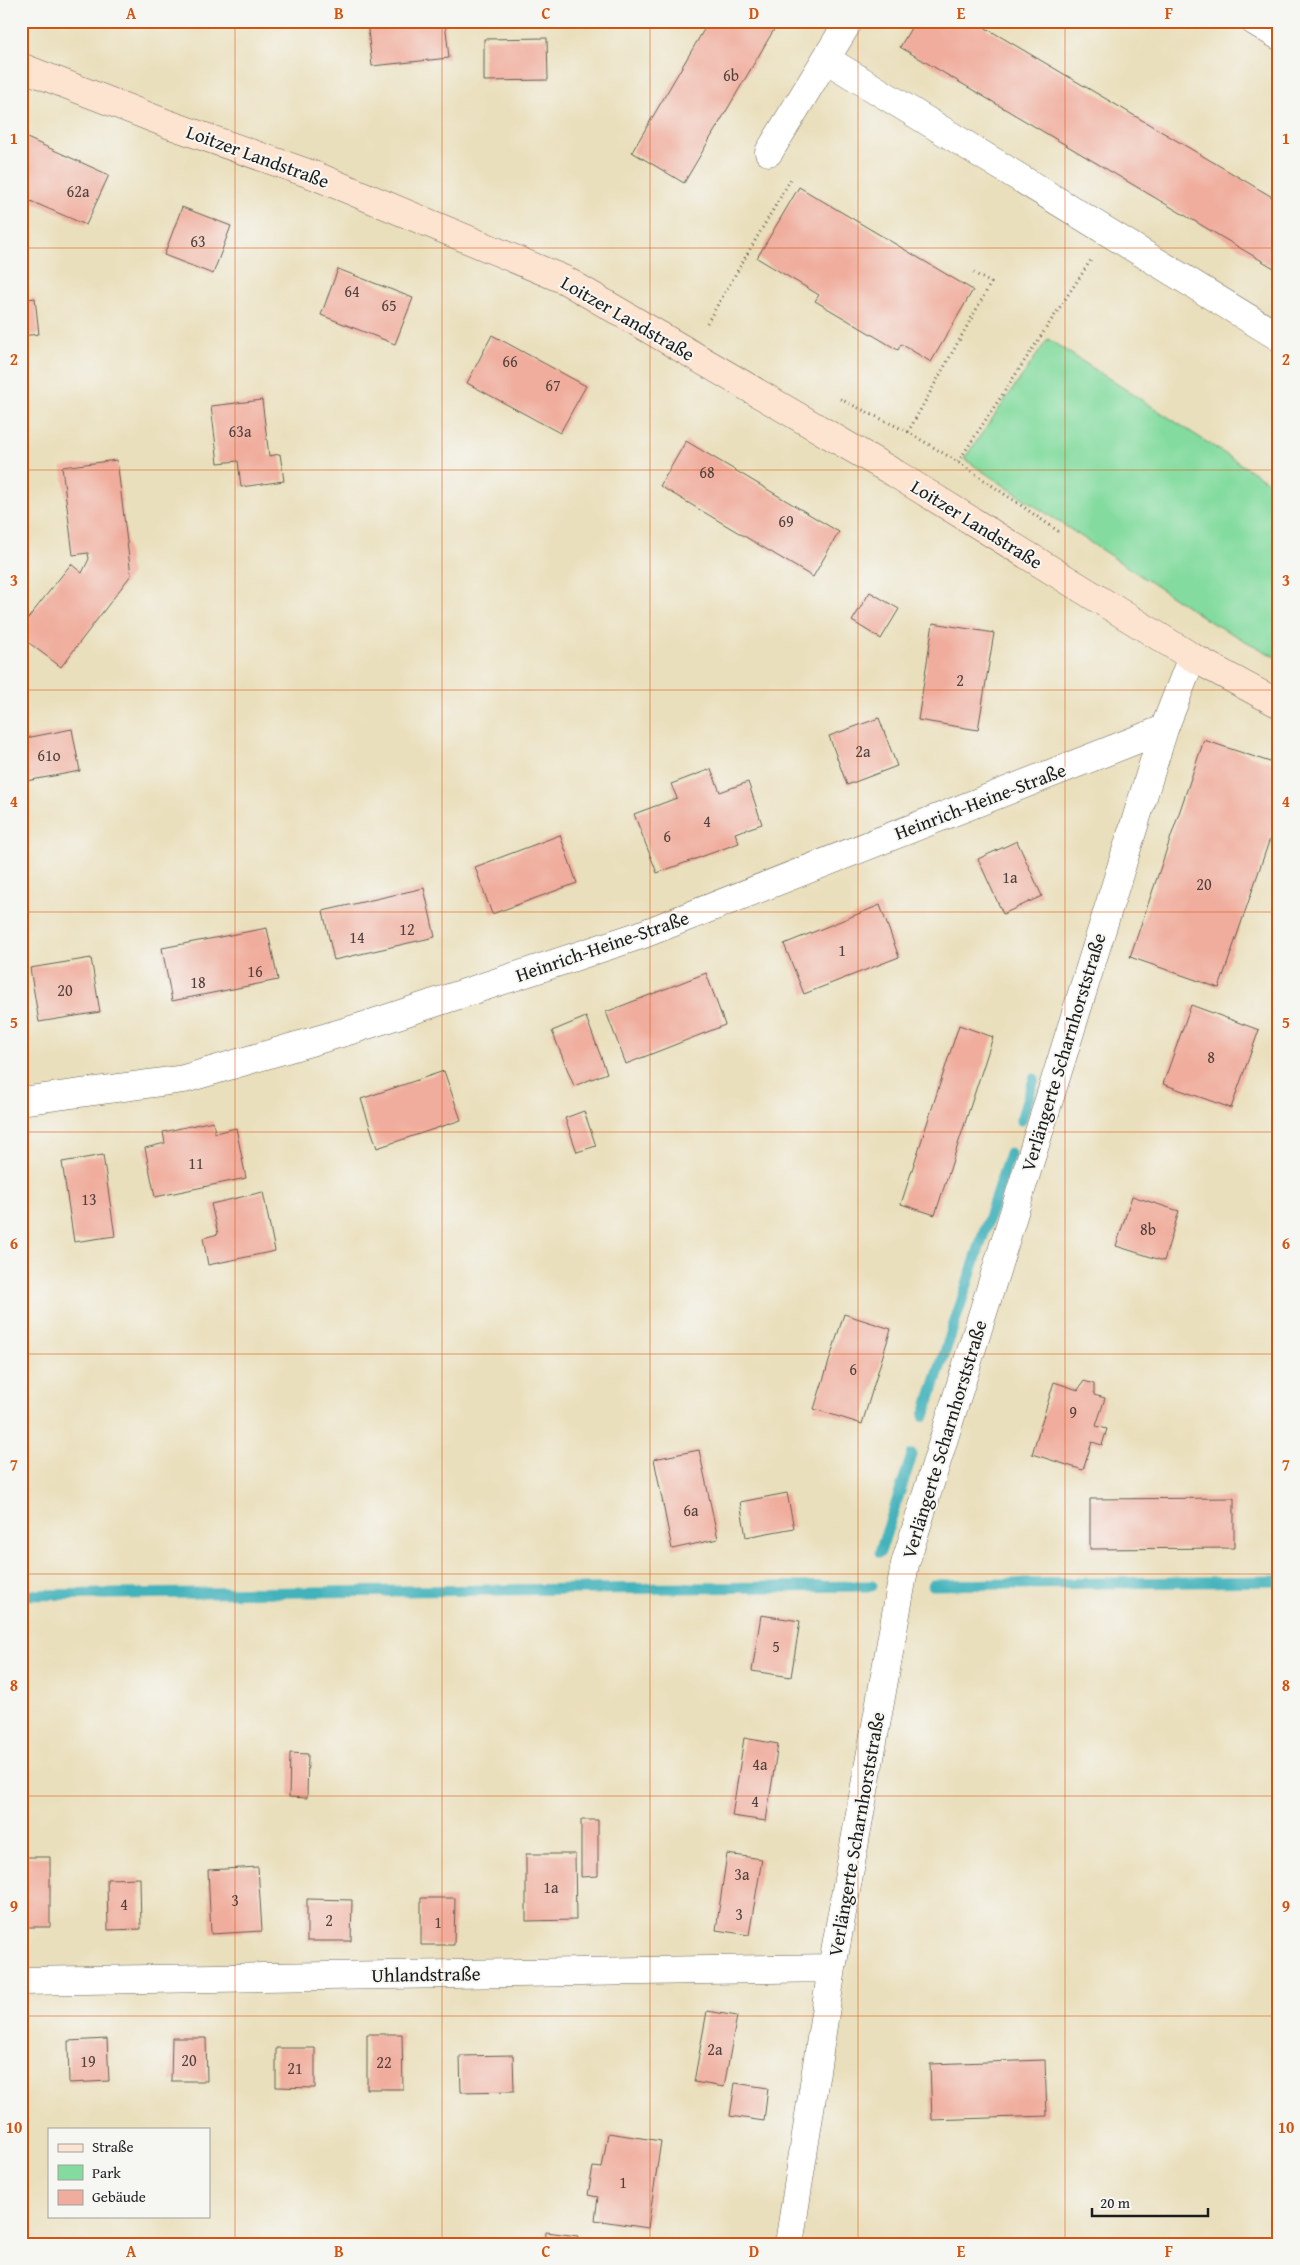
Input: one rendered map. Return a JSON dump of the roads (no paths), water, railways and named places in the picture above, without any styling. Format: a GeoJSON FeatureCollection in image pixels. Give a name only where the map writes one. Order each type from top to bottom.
{"type":"FeatureCollection","features":[{"type":"Feature","properties":{"kind":"main road","name":"Loitzer Landstraße"},"geometry":{"type":"LineString","coordinates":[[21,67],[160,120],[316,176],[566,280],[896,474],[1192,657],[1279,704]]}},
{"type":"Feature","properties":{"kind":"street"},"geometry":{"type":"LineString","coordinates":[[769,152],[849,21]]}},
{"type":"Feature","properties":{"kind":"street"},"geometry":{"type":"LineString","coordinates":[[1254,21],[1279,36]]}},
{"type":"Feature","properties":{"kind":"street"},"geometry":{"type":"LineString","coordinates":[[826,59],[1279,337]]}},
{"type":"Feature","properties":{"kind":"street","name":"Verlängerte Scharnhorststraße"},"geometry":{"type":"LineString","coordinates":[[789,2244],[832,1968],[905,1564],[1164,729],[1192,657]]}},
{"type":"Feature","properties":{"kind":"street","name":"Heinrich-Heine-Straße"},"geometry":{"type":"LineString","coordinates":[[21,1101],[184,1079],[358,1028],[641,934],[1164,729]]}},
{"type":"Feature","properties":{"kind":"street","name":"Uhlandstraße"},"geometry":{"type":"LineString","coordinates":[[21,1981],[832,1968]]}},
{"type":"Feature","properties":{"kind":"waterway"},"geometry":{"type":"LineString","coordinates":[[1021,1120],[1034,1079]]}},
{"type":"Feature","properties":{"kind":"waterway"},"geometry":{"type":"LineString","coordinates":[[924,1416],[1010,1153]]}},
{"type":"Feature","properties":{"kind":"waterway"},"geometry":{"type":"LineString","coordinates":[[880,1552],[912,1455]]}},
{"type":"Feature","properties":{"kind":"waterway"},"geometry":{"type":"LineString","coordinates":[[933,1585],[1279,1581]]}},
{"type":"Feature","properties":{"kind":"waterway"},"geometry":{"type":"LineString","coordinates":[[21,1595],[872,1586]]}}]}
